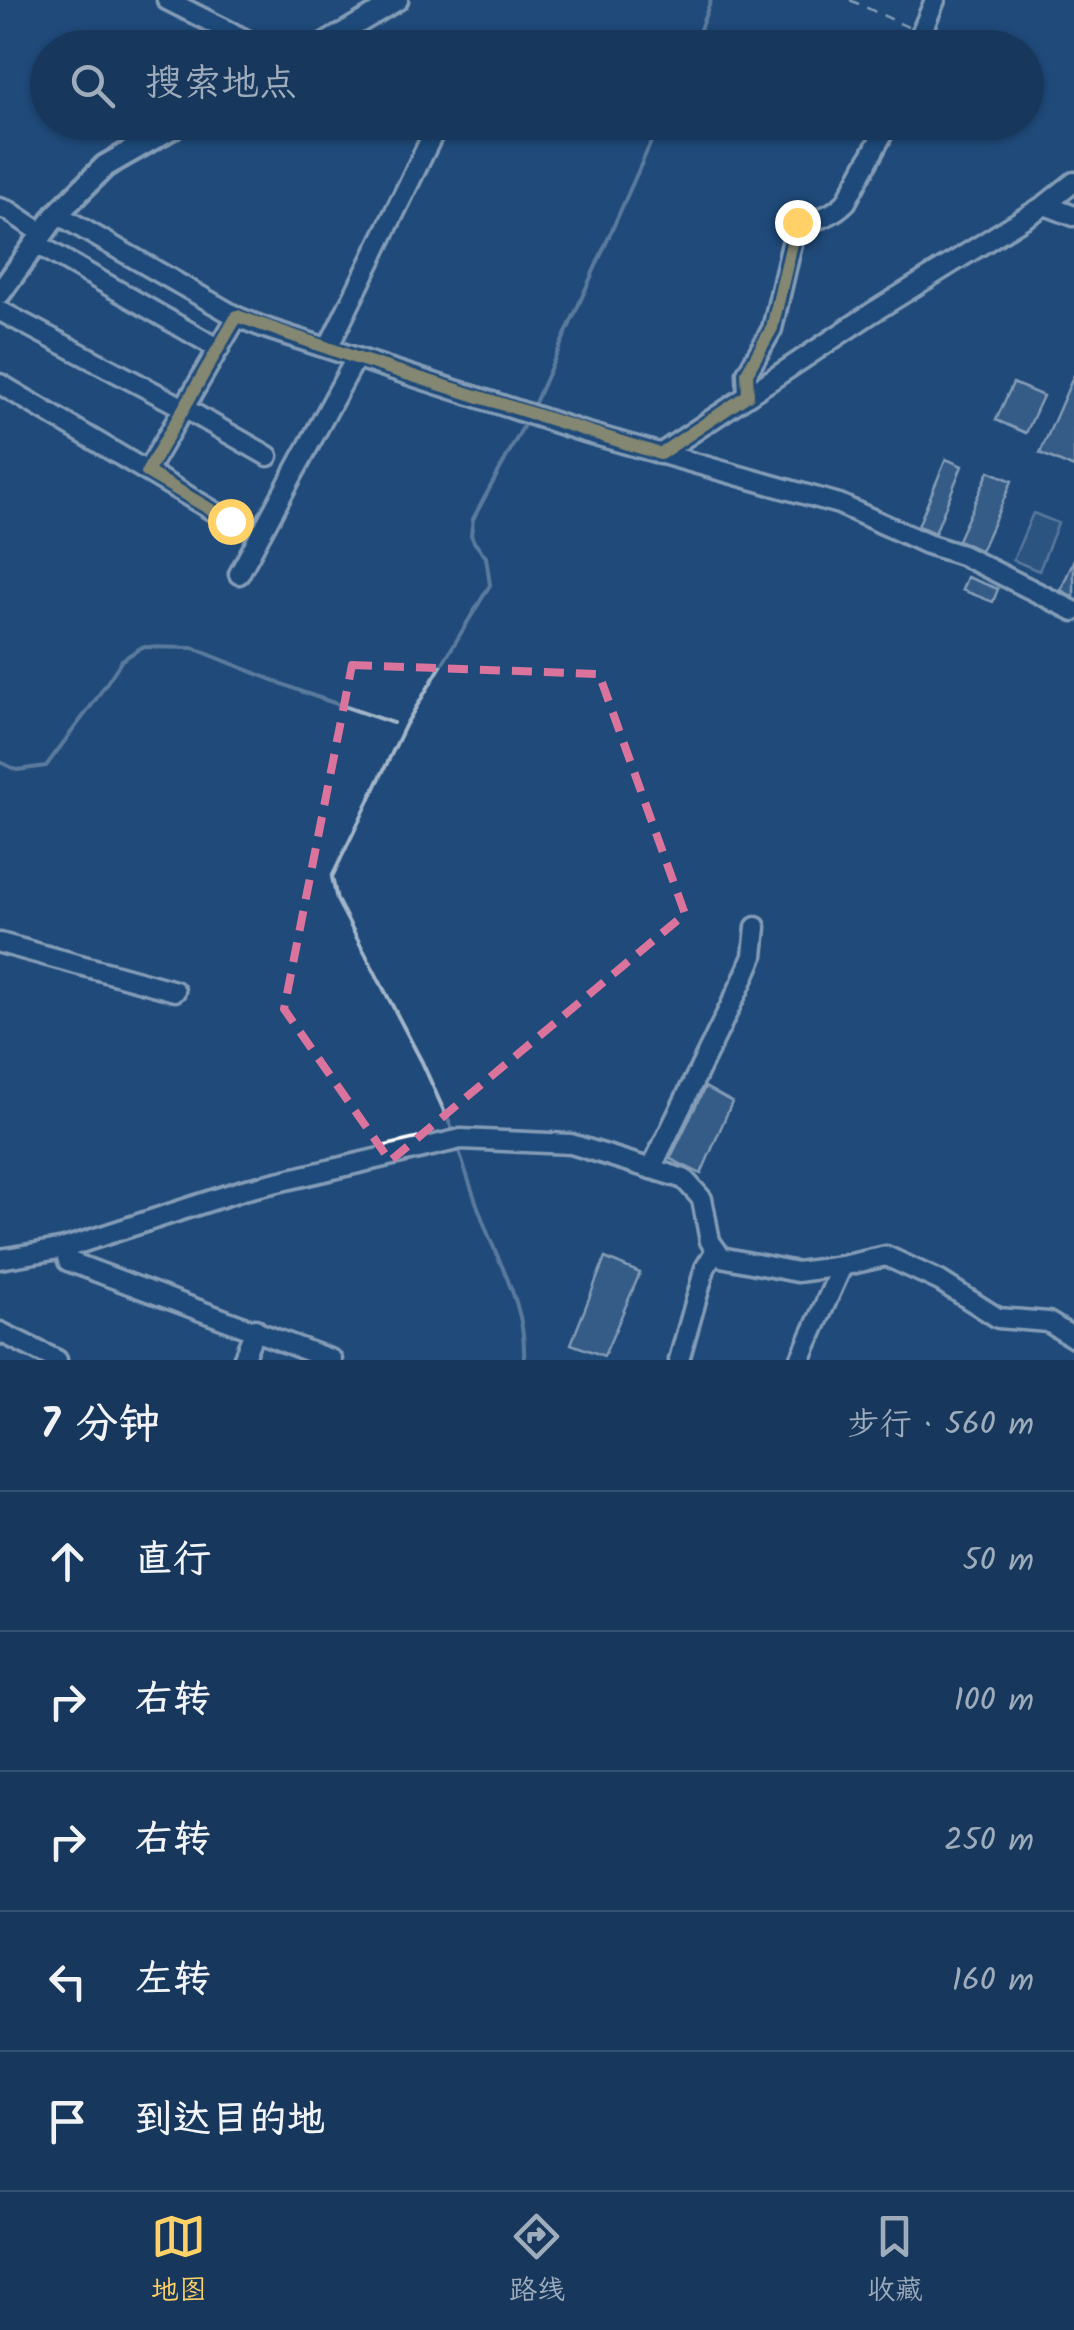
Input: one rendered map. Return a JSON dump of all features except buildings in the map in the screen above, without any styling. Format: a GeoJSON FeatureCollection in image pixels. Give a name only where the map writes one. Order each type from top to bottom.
{"type":"FeatureCollection","features":[{"type":"Feature","properties":{"kind":"main road"},"geometry":{"type":"LineString","coordinates":[[0,294],[57,214],[106,166],[151,140]]}},
{"type":"Feature","properties":{"kind":"street"},"geometry":{"type":"LineString","coordinates":[[347,30],[398,0]]}},
{"type":"Feature","properties":{"kind":"street"},"geometry":{"type":"LineString","coordinates":[[922,30],[935,0]]}},
{"type":"Feature","properties":{"kind":"street"},"geometry":{"type":"LineString","coordinates":[[180,3],[229,30]]}},
{"type":"Feature","properties":{"kind":"street"},"geometry":{"type":"LineString","coordinates":[[328,348],[430,140]]}},
{"type":"Feature","properties":{"kind":"street"},"geometry":{"type":"LineString","coordinates":[[748,395],[747,373],[772,328],[797,222],[826,217],[846,202],[879,140]]}},
{"type":"Feature","properties":{"kind":"street"},"geometry":{"type":"LineString","coordinates":[[660,454],[870,314],[1045,205],[1074,182]]}},
{"type":"Feature","properties":{"kind":"street"},"geometry":{"type":"LineString","coordinates":[[1045,205],[1074,216]]}},
{"type":"Feature","properties":{"kind":"street"},"geometry":{"type":"LineString","coordinates":[[0,208],[9,210],[38,238],[219,349]]}},
{"type":"Feature","properties":{"kind":"street"},"geometry":{"type":"LineString","coordinates":[[57,214],[237,316],[356,358],[660,454],[839,504],[962,556],[1074,611]]}},
{"type":"Feature","properties":{"kind":"street"},"geometry":{"type":"LineString","coordinates":[[0,312],[268,456]]}},
{"type":"Feature","properties":{"kind":"street"},"geometry":{"type":"LineString","coordinates":[[147,472],[237,316]]}},
{"type":"Feature","properties":{"kind":"street"},"geometry":{"type":"LineString","coordinates":[[239,574],[356,358]]}},
{"type":"Feature","properties":{"kind":"street"},"geometry":{"type":"LineString","coordinates":[[0,384],[230,521]]}},
{"type":"Feature","properties":{"kind":"street"},"geometry":{"type":"LineString","coordinates":[[651,1168],[742,982],[753,956],[756,927]]}},
{"type":"Feature","properties":{"kind":"street"},"geometry":{"type":"LineString","coordinates":[[0,943],[175,991]]}},
{"type":"Feature","properties":{"kind":"street"},"geometry":{"type":"LineString","coordinates":[[0,1259],[65,1248],[243,1190],[461,1139],[570,1144],[684,1179],[702,1199],[710,1241],[721,1257],[798,1272],[886,1256],[940,1281],[998,1318],[1048,1322],[1074,1338]]}},
{"type":"Feature","properties":{"kind":"street"},"geometry":{"type":"LineString","coordinates":[[65,1248],[68,1261],[332,1360]]}},
{"type":"Feature","properties":{"kind":"street"},"geometry":{"type":"LineString","coordinates":[[680,1360],[704,1268],[716,1250]]}},
{"type":"Feature","properties":{"kind":"street"},"geometry":{"type":"LineString","coordinates":[[800,1360],[842,1266]]}},
{"type":"Feature","properties":{"kind":"street"},"geometry":{"type":"LineString","coordinates":[[243,1360],[255,1330]]}},
{"type":"Feature","properties":{"kind":"street"},"geometry":{"type":"LineString","coordinates":[[0,1332],[58,1360]]}},
{"type":"Feature","properties":{"kind":"path"},"geometry":{"type":"LineString","coordinates":[[850,0],[901,30]]}},
{"type":"Feature","properties":{"kind":"highlighted area"},"geometry":{"type":"Polygon","coordinates":[[[352,665],[599,674],[685,914],[390,1161],[284,1009],[352,665]]]}},
{"type":"Feature","properties":{"kind":"shaded area"},"geometry":{"type":"Polygon","coordinates":[[[1033,513],[1058,523],[1039,571],[1013,560],[1033,513]]]}},
{"type":"Feature","properties":{"kind":"waterway"},"geometry":{"type":"LineString","coordinates":[[700,30],[711,0]]}},
{"type":"Feature","properties":{"kind":"waterway"},"geometry":{"type":"LineString","coordinates":[[534,405],[652,140]]}},
{"type":"Feature","properties":{"kind":"waterway"},"geometry":{"type":"LineString","coordinates":[[453,1131],[422,1062],[337,900],[332,877],[406,724],[490,585],[486,557],[471,535],[473,519],[525,423]]}},
{"type":"Feature","properties":{"kind":"waterway"},"geometry":{"type":"LineString","coordinates":[[0,762],[17,770],[46,766],[122,660],[142,647],[193,648],[393,723]]}},
{"type":"Feature","properties":{"kind":"waterway"},"geometry":{"type":"LineString","coordinates":[[458,1148],[514,1298],[522,1327],[524,1360]]}},
{"type":"Feature","properties":{"kind":"route"},"geometry":{"type":"LineString","coordinates":[[230,521],[147,472],[237,316],[356,358],[660,454],[748,395],[747,373],[772,328],[797,222]]}}]}
